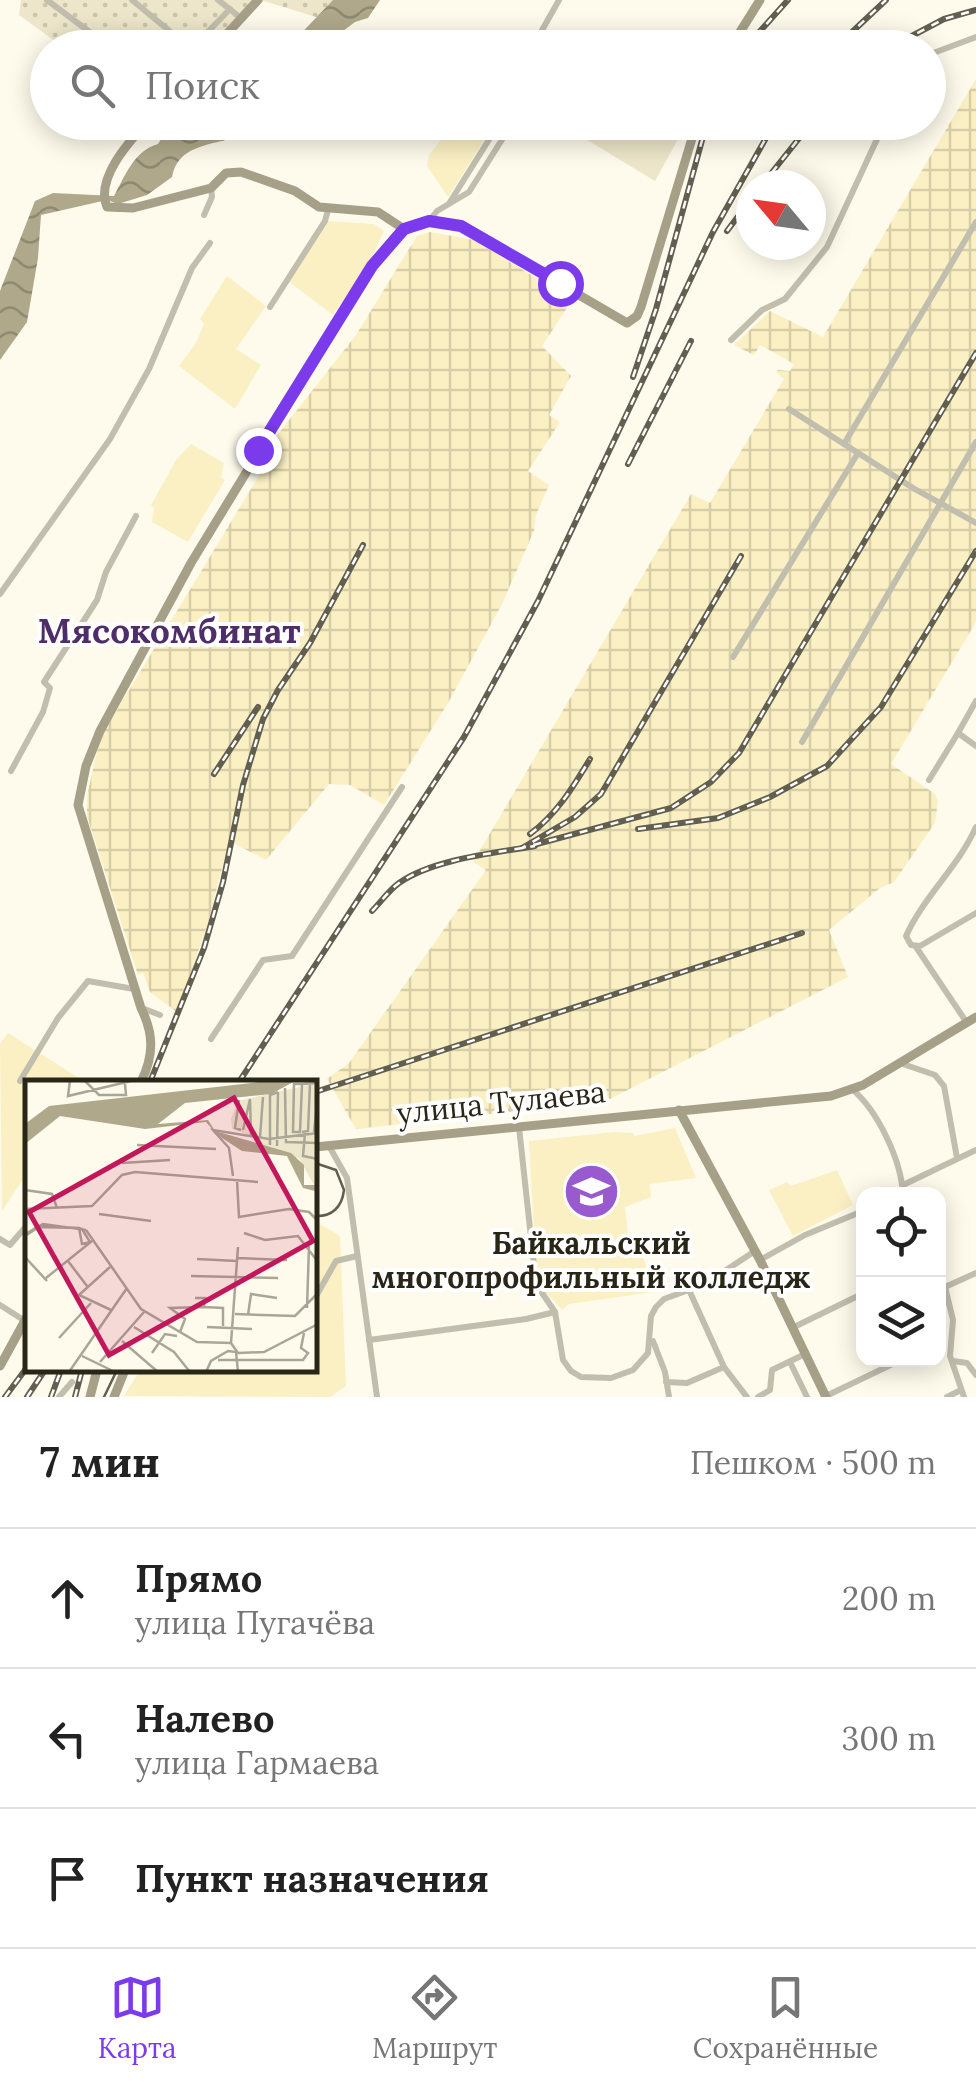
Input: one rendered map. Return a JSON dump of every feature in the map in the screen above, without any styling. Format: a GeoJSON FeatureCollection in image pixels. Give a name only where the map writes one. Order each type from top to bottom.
{"type":"FeatureCollection","features":[{"type":"Feature","properties":{"kind":"street"},"geometry":{"type":"LineString","coordinates":[[46,0],[87,30]]}},
{"type":"Feature","properties":{"kind":"street"},"geometry":{"type":"LineString","coordinates":[[132,0],[169,30]]}},
{"type":"Feature","properties":{"kind":"street"},"geometry":{"type":"LineString","coordinates":[[218,0],[241,18]]}},
{"type":"Feature","properties":{"kind":"street"},"geometry":{"type":"LineString","coordinates":[[230,30],[258,0]]}},
{"type":"Feature","properties":{"kind":"street"},"geometry":{"type":"LineString","coordinates":[[542,30],[559,0]]}},
{"type":"Feature","properties":{"kind":"street"},"geometry":{"type":"LineString","coordinates":[[740,30],[760,0]]}},
{"type":"Feature","properties":{"kind":"street"},"geometry":{"type":"LineString","coordinates":[[209,30],[230,9]]}},
{"type":"Feature","properties":{"kind":"street"},"geometry":{"type":"LineString","coordinates":[[946,49],[976,38]]}},
{"type":"Feature","properties":{"kind":"street"},"geometry":{"type":"LineString","coordinates":[[133,140],[118,160],[105,189],[104,202],[112,209],[133,208],[211,188],[226,174],[241,172],[295,191],[328,210],[378,212],[404,229]]}},
{"type":"Feature","properties":{"kind":"street"},"geometry":{"type":"LineString","coordinates":[[448,205],[489,140]]}},
{"type":"Feature","properties":{"kind":"street"},"geometry":{"type":"LineString","coordinates":[[142,1080],[152,1053],[151,1028],[141,1008],[78,805],[86,766],[100,731],[191,563],[372,266],[404,229],[429,221],[469,192],[502,140]]}},
{"type":"Feature","properties":{"kind":"street"},"geometry":{"type":"LineString","coordinates":[[429,221],[475,232],[627,322],[637,316],[641,307],[692,140]]}},
{"type":"Feature","properties":{"kind":"street"},"geometry":{"type":"LineString","coordinates":[[732,340],[762,310],[785,299],[827,247],[877,140]]}},
{"type":"Feature","properties":{"kind":"street"},"geometry":{"type":"LineString","coordinates":[[204,215],[212,197],[211,188]]}},
{"type":"Feature","properties":{"kind":"street"},"geometry":{"type":"LineString","coordinates":[[270,308],[325,221],[328,210]]}},
{"type":"Feature","properties":{"kind":"street"},"geometry":{"type":"LineString","coordinates":[[844,444],[976,222]]}},
{"type":"Feature","properties":{"kind":"street"},"geometry":{"type":"LineString","coordinates":[[0,594],[110,439],[149,369],[192,268],[210,243]]}},
{"type":"Feature","properties":{"kind":"street"},"geometry":{"type":"LineString","coordinates":[[789,409],[976,522]]}},
{"type":"Feature","properties":{"kind":"street"},"geometry":{"type":"LineString","coordinates":[[802,742],[976,442]]}},
{"type":"Feature","properties":{"kind":"street"},"geometry":{"type":"LineString","coordinates":[[733,657],[858,453]]}},
{"type":"Feature","properties":{"kind":"street"},"geometry":{"type":"LineString","coordinates":[[12,771],[43,712],[50,688],[44,682],[97,600],[106,572],[136,516]]}},
{"type":"Feature","properties":{"kind":"street"},"geometry":{"type":"LineString","coordinates":[[929,780],[976,701]]}},
{"type":"Feature","properties":{"kind":"street"},"geometry":{"type":"LineString","coordinates":[[958,733],[976,746]]}},
{"type":"Feature","properties":{"kind":"street"},"geometry":{"type":"LineString","coordinates":[[210,1038],[264,960],[292,956],[402,787]]}},
{"type":"Feature","properties":{"kind":"street"},"geometry":{"type":"LineString","coordinates":[[971,1020],[908,942],[907,932],[948,867],[960,858],[976,827]]}},
{"type":"Feature","properties":{"kind":"street"},"geometry":{"type":"LineString","coordinates":[[915,946],[976,913]]}},
{"type":"Feature","properties":{"kind":"street"},"geometry":{"type":"LineString","coordinates":[[20,1081],[58,1018],[88,980],[135,989]]}},
{"type":"Feature","properties":{"kind":"street"},"geometry":{"type":"LineString","coordinates":[[141,1008],[160,1015]]}},
{"type":"Feature","properties":{"kind":"street","name":"улица Тулаева"},"geometry":{"type":"LineString","coordinates":[[318,1147],[831,1096],[900,1063],[971,1020]]}},
{"type":"Feature","properties":{"kind":"street"},"geometry":{"type":"LineString","coordinates":[[900,1063],[935,1075],[944,1086],[956,1158]]}},
{"type":"Feature","properties":{"kind":"street"},"geometry":{"type":"LineString","coordinates":[[852,1089],[872,1108],[902,1187]]}},
{"type":"Feature","properties":{"kind":"street"},"geometry":{"type":"LineString","coordinates":[[679,1110],[826,1397],[887,1367]]}},
{"type":"Feature","properties":{"kind":"street"},"geometry":{"type":"LineString","coordinates":[[519,1126],[536,1284],[554,1312],[563,1360],[581,1378],[610,1378],[634,1370],[648,1353],[650,1316],[664,1300],[805,1235],[856,1217]]}},
{"type":"Feature","properties":{"kind":"street"},"geometry":{"type":"LineString","coordinates":[[328,1146],[347,1178],[377,1397]]}},
{"type":"Feature","properties":{"kind":"street"},"geometry":{"type":"LineString","coordinates":[[908,1187],[976,1150]]}},
{"type":"Feature","properties":{"kind":"street"},"geometry":{"type":"LineString","coordinates":[[0,1238],[10,1245],[25,1228]]}},
{"type":"Feature","properties":{"kind":"street"},"geometry":{"type":"LineString","coordinates":[[318,1293],[336,1261],[357,1256]]}},
{"type":"Feature","properties":{"kind":"street"},"geometry":{"type":"LineString","coordinates":[[946,1287],[976,1273]]}},
{"type":"Feature","properties":{"kind":"street"},"geometry":{"type":"LineString","coordinates":[[689,1290],[724,1367],[748,1397]]}},
{"type":"Feature","properties":{"kind":"street"},"geometry":{"type":"LineString","coordinates":[[946,1291],[953,1320],[952,1361],[963,1393],[946,1397]]}},
{"type":"Feature","properties":{"kind":"street"},"geometry":{"type":"LineString","coordinates":[[792,1328],[856,1297]]}},
{"type":"Feature","properties":{"kind":"street"},"geometry":{"type":"LineString","coordinates":[[0,1305],[25,1318]]}},
{"type":"Feature","properties":{"kind":"street"},"geometry":{"type":"LineString","coordinates":[[369,1340],[554,1312]]}},
{"type":"Feature","properties":{"kind":"street"},"geometry":{"type":"LineString","coordinates":[[0,1365],[25,1320]]}},
{"type":"Feature","properties":{"kind":"street"},"geometry":{"type":"LineString","coordinates":[[651,1338],[668,1397]]}},
{"type":"Feature","properties":{"kind":"street"},"geometry":{"type":"LineString","coordinates":[[946,1347],[950,1347]]}},
{"type":"Feature","properties":{"kind":"street"},"geometry":{"type":"LineString","coordinates":[[758,1397],[770,1390],[772,1370],[805,1354]]}},
{"type":"Feature","properties":{"kind":"street"},"geometry":{"type":"LineString","coordinates":[[952,1361],[967,1363],[976,1375]]}},
{"type":"Feature","properties":{"kind":"street"},"geometry":{"type":"LineString","coordinates":[[790,1362],[807,1397]]}},
{"type":"Feature","properties":{"kind":"street"},"geometry":{"type":"LineString","coordinates":[[666,1382],[686,1383],[724,1367]]}},
{"type":"Feature","properties":{"kind":"street"},"geometry":{"type":"LineString","coordinates":[[90,1397],[97,1372]]}},
{"type":"Feature","properties":{"kind":"street"},"geometry":{"type":"LineString","coordinates":[[59,1397],[72,1382]]}},
{"type":"Feature","properties":{"kind":"street"},"geometry":{"type":"LineString","coordinates":[[115,1393],[125,1397]]}},
{"type":"Feature","properties":{"kind":"shaded area"},"geometry":{"type":"Polygon","coordinates":[[[21,0],[340,0],[319,18],[264,1],[231,30],[40,30],[19,15],[21,0]]]}},
{"type":"Feature","properties":{"kind":"shaded area"},"geometry":{"type":"Polygon","coordinates":[[[976,79],[976,622],[891,764],[935,794],[935,823],[894,882],[880,888],[829,930],[848,977],[606,1101],[356,1129],[327,1079],[349,1063],[486,870],[473,862],[691,494],[710,503],[784,379],[776,373],[790,371],[794,364],[760,345],[754,355],[734,345],[770,311],[823,337],[940,140],[946,140],[946,130],[976,79]]]}},
{"type":"Feature","properties":{"kind":"shaded area"},"geometry":{"type":"Polygon","coordinates":[[[441,140],[484,140],[448,197],[427,166],[429,155],[441,140]]]}},
{"type":"Feature","properties":{"kind":"shaded area"},"geometry":{"type":"Polygon","coordinates":[[[587,140],[678,140],[655,181],[587,140]]]}},
{"type":"Feature","properties":{"kind":"shaded area"},"geometry":{"type":"Polygon","coordinates":[[[328,221],[374,224],[384,231],[370,261],[333,315],[288,281],[328,221]]]}},
{"type":"Feature","properties":{"kind":"shaded area"},"geometry":{"type":"Polygon","coordinates":[[[430,232],[474,240],[572,300],[542,346],[571,376],[549,415],[560,422],[528,471],[549,485],[502,604],[448,703],[384,805],[350,785],[329,784],[266,860],[229,841],[208,923],[177,1012],[150,992],[143,973],[138,975],[87,816],[87,796],[100,738],[260,474],[256,471],[264,452],[356,335],[417,236],[430,232]]]}},
{"type":"Feature","properties":{"kind":"shaded area"},"geometry":{"type":"Polygon","coordinates":[[[227,276],[266,306],[236,349],[261,365],[235,409],[179,366],[196,343],[204,324],[200,319],[227,276]]]}},
{"type":"Feature","properties":{"kind":"shaded area"},"geometry":{"type":"Polygon","coordinates":[[[191,444],[224,463],[221,477],[225,480],[188,542],[152,522],[151,505],[176,460],[191,444]]]}},
{"type":"Feature","properties":{"kind":"shaded area"},"geometry":{"type":"Polygon","coordinates":[[[8,1033],[82,1080],[25,1080],[25,1176],[2,1211],[0,1044],[8,1033]]]}},
{"type":"Feature","properties":{"kind":"shaded area","name":"Байкальский многопрофильный колледж"},"geometry":{"type":"Polygon","coordinates":[[[675,1128],[696,1178],[650,1184],[651,1197],[625,1207],[629,1244],[644,1259],[653,1292],[569,1304],[562,1310],[541,1287],[536,1267],[529,1141],[614,1132],[634,1136],[675,1128]]]}},
{"type":"Feature","properties":{"kind":"shaded area"},"geometry":{"type":"Polygon","coordinates":[[[837,1170],[853,1205],[793,1236],[769,1190],[837,1170]]]}},
{"type":"Feature","properties":{"kind":"shaded area"},"geometry":{"type":"Polygon","coordinates":[[[318,1223],[340,1236],[346,1386],[330,1397],[124,1396],[139,1372],[318,1372],[318,1223]]]}},
{"type":"Feature","properties":{"kind":"water"},"geometry":{"type":"Polygon","coordinates":[[[333,0],[380,0],[368,18],[344,30],[304,30],[333,0]]]}},
{"type":"Feature","properties":{"kind":"water"},"geometry":{"type":"Polygon","coordinates":[[[160,140],[225,140],[187,153],[172,177],[147,195],[118,204],[107,200],[41,215],[27,322],[0,360],[0,291],[35,201],[53,193],[114,196],[132,164],[160,140]]]}},
{"type":"Feature","properties":{"kind":"tram line"},"geometry":{"type":"LineString","coordinates":[[318,1164],[336,1170],[344,1190],[335,1210],[318,1216]]}},
{"type":"Feature","properties":{"kind":"tram line"},"geometry":{"type":"LineString","coordinates":[[104,1397],[116,1372]]}},
{"type":"Feature","properties":{"kind":"railway"},"geometry":{"type":"LineString","coordinates":[[761,30],[788,0]]}},
{"type":"Feature","properties":{"kind":"railway"},"geometry":{"type":"LineString","coordinates":[[854,30],[886,0]]}},
{"type":"Feature","properties":{"kind":"railway"},"geometry":{"type":"LineString","coordinates":[[923,30],[976,10]]}},
{"type":"Feature","properties":{"kind":"railway"},"geometry":{"type":"LineString","coordinates":[[633,377],[656,309],[702,140]]}},
{"type":"Feature","properties":{"kind":"railway"},"geometry":{"type":"LineString","coordinates":[[240,1080],[464,737],[538,601],[713,232],[765,140]]}},
{"type":"Feature","properties":{"kind":"railway"},"geometry":{"type":"LineString","coordinates":[[774,170],[798,140]]}},
{"type":"Feature","properties":{"kind":"railway"},"geometry":{"type":"LineString","coordinates":[[727,231],[736,219]]}},
{"type":"Feature","properties":{"kind":"railway"},"geometry":{"type":"LineString","coordinates":[[628,464],[691,341]]}},
{"type":"Feature","properties":{"kind":"railway"},"geometry":{"type":"LineString","coordinates":[[741,556],[601,794],[575,817],[522,848],[671,808],[711,782],[739,753],[976,353]]}},
{"type":"Feature","properties":{"kind":"railway"},"geometry":{"type":"LineString","coordinates":[[151,1080],[204,948],[263,719],[363,545]]}},
{"type":"Feature","properties":{"kind":"railway"},"geometry":{"type":"LineString","coordinates":[[638,829],[718,818],[770,797],[827,766],[881,707],[976,551]]}},
{"type":"Feature","properties":{"kind":"railway"},"geometry":{"type":"LineString","coordinates":[[214,774],[258,707]]}},
{"type":"Feature","properties":{"kind":"railway"},"geometry":{"type":"LineString","coordinates":[[530,834],[556,809],[590,759]]}},
{"type":"Feature","properties":{"kind":"railway"},"geometry":{"type":"LineString","coordinates":[[372,911],[399,883],[429,868],[535,846]]}},
{"type":"Feature","properties":{"kind":"railway"},"geometry":{"type":"LineString","coordinates":[[318,1091],[802,933]]}},
{"type":"Feature","properties":{"kind":"railway"},"geometry":{"type":"LineString","coordinates":[[5,1397],[25,1370]]}},
{"type":"Feature","properties":{"kind":"railway"},"geometry":{"type":"LineString","coordinates":[[27,1397],[44,1372]]}},
{"type":"Feature","properties":{"kind":"railway"},"geometry":{"type":"LineString","coordinates":[[51,1397],[60,1372]]}},
{"type":"Feature","properties":{"kind":"railway"},"geometry":{"type":"LineString","coordinates":[[75,1397],[81,1372]]}},
{"type":"Feature","properties":{"kind":"place","name":"Байкальский многопрофильный колледж"},"geometry":{"type":"Point","coordinates":[591,1191]}},
{"type":"Feature","properties":{"kind":"district","name":"Мясокомбинат"},"geometry":{"type":"Point","coordinates":[169,631]}},
{"type":"Feature","properties":{"kind":"route"},"geometry":{"type":"LineString","coordinates":[[258,450],[372,266],[404,229],[429,221],[461,226],[560,283]]}}]}
